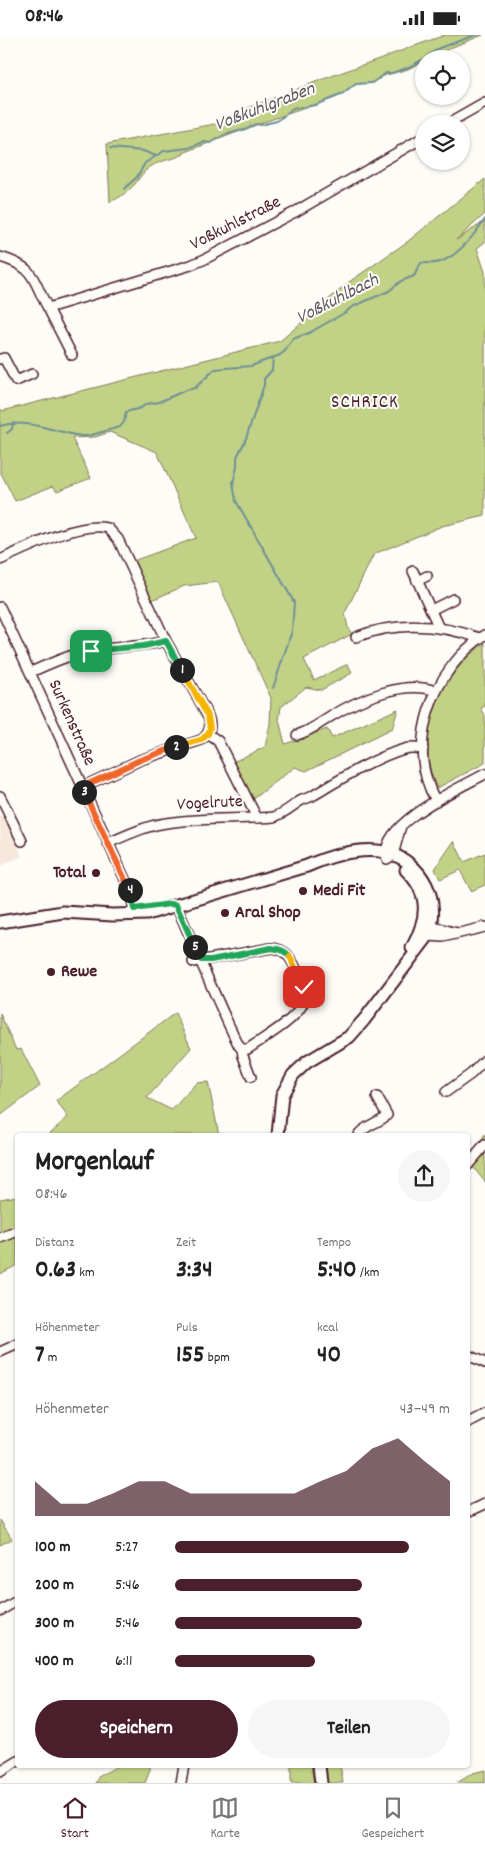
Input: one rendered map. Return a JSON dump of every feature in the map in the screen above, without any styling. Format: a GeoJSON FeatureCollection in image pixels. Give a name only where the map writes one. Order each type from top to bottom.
{"type":"FeatureCollection","features":[{"type":"Feature","properties":{"kind":"main road"},"geometry":{"type":"LineString","coordinates":[[0,916],[48,910],[102,915],[160,911],[307,866],[355,858],[388,855],[400,866],[416,875],[424,904],[424,919],[427,930],[409,962],[349,1037],[307,1062],[293,1075],[282,1095],[278,1133]]}},
{"type":"Feature","properties":{"kind":"main road"},"geometry":{"type":"LineString","coordinates":[[0,922],[48,910]]}},
{"type":"Feature","properties":{"kind":"main road"},"geometry":{"type":"LineString","coordinates":[[319,1768],[321,1783]]}},
{"type":"Feature","properties":{"kind":"street"},"geometry":{"type":"LineString","coordinates":[[464,115],[485,103]]}},
{"type":"Feature","properties":{"kind":"street","name":"Voßkuhlstraße"},"geometry":{"type":"LineString","coordinates":[[48,308],[191,265],[205,259],[295,212],[415,142]]}},
{"type":"Feature","properties":{"kind":"street"},"geometry":{"type":"LineString","coordinates":[[0,257],[24,266],[32,275],[72,355]]}},
{"type":"Feature","properties":{"kind":"street"},"geometry":{"type":"LineString","coordinates":[[0,349],[2,359],[16,381],[32,374]]}},
{"type":"Feature","properties":{"kind":"street"},"geometry":{"type":"LineString","coordinates":[[0,560],[58,536],[91,527],[108,528],[118,539],[166,641],[208,716],[210,728],[208,734],[201,740],[140,760],[82,787]]}},
{"type":"Feature","properties":{"kind":"street"},"geometry":{"type":"LineString","coordinates":[[413,571],[438,627]]}},
{"type":"Feature","properties":{"kind":"street"},"geometry":{"type":"LineString","coordinates":[[417,581],[427,576]]}},
{"type":"Feature","properties":{"kind":"street"},"geometry":{"type":"LineString","coordinates":[[431,610],[452,599]]}},
{"type":"Feature","properties":{"kind":"street","name":"Surkenstraße"},"geometry":{"type":"LineString","coordinates":[[0,607],[129,888],[135,912]]}},
{"type":"Feature","properties":{"kind":"street"},"geometry":{"type":"LineString","coordinates":[[356,637],[404,625],[438,627],[483,636]]}},
{"type":"Feature","properties":{"kind":"street"},"geometry":{"type":"LineString","coordinates":[[436,801],[427,782],[423,749],[426,719],[436,691],[453,664],[483,636]]}},
{"type":"Feature","properties":{"kind":"street"},"geometry":{"type":"LineString","coordinates":[[31,672],[65,657],[91,651],[144,646],[166,641]]}},
{"type":"Feature","properties":{"kind":"street"},"geometry":{"type":"LineString","coordinates":[[297,735],[313,729],[331,716],[392,690],[418,687],[436,691]]}},
{"type":"Feature","properties":{"kind":"street"},"geometry":{"type":"LineString","coordinates":[[208,734],[218,741],[256,818]]}},
{"type":"Feature","properties":{"kind":"street","name":"Vogelrute"},"geometry":{"type":"LineString","coordinates":[[108,843],[143,829],[165,823],[274,817],[286,813],[302,800],[391,754],[405,748],[423,749]]}},
{"type":"Feature","properties":{"kind":"street"},"geometry":{"type":"LineString","coordinates":[[388,855],[401,827],[413,815],[485,774]]}},
{"type":"Feature","properties":{"kind":"street"},"geometry":{"type":"LineString","coordinates":[[0,796],[3,811],[22,841]]}},
{"type":"Feature","properties":{"kind":"street"},"geometry":{"type":"LineString","coordinates":[[176,905],[197,961],[242,1049],[251,1077]]}},
{"type":"Feature","properties":{"kind":"street"},"geometry":{"type":"LineString","coordinates":[[427,930],[439,938],[485,927]]}},
{"type":"Feature","properties":{"kind":"street"},"geometry":{"type":"LineString","coordinates":[[197,961],[271,948],[278,949],[289,956],[295,967],[304,987],[304,1003],[298,1012],[248,1049],[242,1049]]}},
{"type":"Feature","properties":{"kind":"street"},"geometry":{"type":"LineString","coordinates":[[446,1092],[471,1074],[485,1060]]}},
{"type":"Feature","properties":{"kind":"street"},"geometry":{"type":"LineString","coordinates":[[360,1133],[387,1115],[377,1097]]}},
{"type":"Feature","properties":{"kind":"street"},"geometry":{"type":"LineString","coordinates":[[470,1163],[485,1145]]}},
{"type":"Feature","properties":{"kind":"street"},"geometry":{"type":"LineString","coordinates":[[0,1238],[15,1232]]}},
{"type":"Feature","properties":{"kind":"street"},"geometry":{"type":"LineString","coordinates":[[0,1353],[15,1346]]}},
{"type":"Feature","properties":{"kind":"street"},"geometry":{"type":"LineString","coordinates":[[470,1356],[485,1363]]}},
{"type":"Feature","properties":{"kind":"street"},"geometry":{"type":"LineString","coordinates":[[470,1421],[485,1413]]}},
{"type":"Feature","properties":{"kind":"street"},"geometry":{"type":"LineString","coordinates":[[470,1511],[485,1504]]}},
{"type":"Feature","properties":{"kind":"street"},"geometry":{"type":"LineString","coordinates":[[0,1611],[15,1602]]}},
{"type":"Feature","properties":{"kind":"street"},"geometry":{"type":"LineString","coordinates":[[0,1772],[15,1763]]}},
{"type":"Feature","properties":{"kind":"street"},"geometry":{"type":"LineString","coordinates":[[181,1783],[184,1768]]}},
{"type":"Feature","properties":{"kind":"shaded area"},"geometry":{"type":"Polygon","coordinates":[[[4,815],[22,856],[0,866],[0,817],[4,815]]]}},
{"type":"Feature","properties":{"kind":"green space"},"geometry":{"type":"Polygon","coordinates":[[[445,35],[483,35],[446,50],[415,50],[415,66],[408,69],[383,76],[374,83],[356,84],[344,94],[335,98],[261,123],[155,164],[145,171],[129,190],[110,202],[107,144],[215,124],[248,108],[445,35]]]}},
{"type":"Feature","properties":{"kind":"green space"},"geometry":{"type":"Polygon","coordinates":[[[485,179],[485,214],[456,240],[485,221],[485,242],[477,248],[485,272],[485,516],[442,526],[374,554],[345,613],[348,628],[352,634],[304,659],[314,680],[348,664],[352,673],[321,690],[306,687],[281,707],[279,720],[285,744],[327,729],[332,738],[398,709],[392,729],[306,771],[295,767],[251,801],[231,763],[265,747],[270,724],[271,698],[218,582],[184,586],[152,600],[133,561],[196,538],[157,452],[110,432],[95,437],[72,438],[91,478],[57,491],[53,486],[15,501],[0,471],[0,408],[2,411],[280,341],[349,282],[407,242],[485,179]]]}},
{"type":"Feature","properties":{"kind":"green space"},"geometry":{"type":"Polygon","coordinates":[[[485,643],[485,706],[481,708],[485,715],[485,763],[437,788],[430,768],[428,748],[429,728],[435,708],[443,689],[455,672],[469,656],[485,643]]]}},
{"type":"Feature","properties":{"kind":"green space"},"geometry":{"type":"Polygon","coordinates":[[[454,841],[464,862],[485,853],[485,885],[471,891],[460,870],[440,879],[435,869],[454,841]]]}},
{"type":"Feature","properties":{"kind":"green space"},"geometry":{"type":"Polygon","coordinates":[[[175,1013],[191,1048],[147,1098],[172,1110],[196,1083],[208,1082],[219,1133],[50,1133],[68,1117],[56,1101],[175,1013]]]}},
{"type":"Feature","properties":{"kind":"green space"},"geometry":{"type":"Polygon","coordinates":[[[0,1014],[16,1050],[21,1049],[40,1086],[0,1116],[0,1014]]]}},
{"type":"Feature","properties":{"kind":"green space"},"geometry":{"type":"Polygon","coordinates":[[[485,1135],[485,1182],[470,1163],[470,1158],[485,1135]]]}},
{"type":"Feature","properties":{"kind":"green space"},"geometry":{"type":"Polygon","coordinates":[[[15,1196],[15,1230],[13,1231],[8,1227],[11,1231],[0,1236],[0,1199],[15,1196]]]}},
{"type":"Feature","properties":{"kind":"green space"},"geometry":{"type":"Polygon","coordinates":[[[13,1236],[15,1238],[15,1266],[0,1274],[0,1241],[13,1236]]]}},
{"type":"Feature","properties":{"kind":"green space"},"geometry":{"type":"Polygon","coordinates":[[[0,1520],[12,1539],[0,1545],[0,1520]]]}},
{"type":"Feature","properties":{"kind":"green space"},"geometry":{"type":"Polygon","coordinates":[[[114,1768],[150,1768],[145,1783],[96,1783],[100,1776],[114,1768]]]}},
{"type":"Feature","properties":{"kind":"green space"},"geometry":{"type":"Polygon","coordinates":[[[291,1768],[312,1768],[314,1783],[291,1783],[291,1768]]]}},
{"type":"Feature","properties":{"kind":"green space"},"geometry":{"type":"Polygon","coordinates":[[[323,1768],[340,1768],[343,1783],[324,1783],[323,1768]]]}},
{"type":"Feature","properties":{"kind":"green space"},"geometry":{"type":"Polygon","coordinates":[[[485,1770],[485,1783],[457,1783],[473,1773],[485,1770]]]}},
{"type":"Feature","properties":{"kind":"waterway","name":"Voßkuhlgraben"},"geometry":{"type":"LineString","coordinates":[[436,50],[476,35]]}},
{"type":"Feature","properties":{"kind":"waterway","name":"Voßkuhlgraben"},"geometry":{"type":"LineString","coordinates":[[124,189],[137,177],[145,163],[164,151],[189,148],[204,142],[211,143],[224,135],[256,124],[260,125],[277,121],[293,109],[315,105],[343,94],[356,84],[372,83],[386,73],[392,73],[415,64]]}},
{"type":"Feature","properties":{"kind":"waterway"},"geometry":{"type":"LineString","coordinates":[[110,148],[143,151],[156,156]]}},
{"type":"Feature","properties":{"kind":"waterway","name":"Voßkuhlbach"},"geometry":{"type":"LineString","coordinates":[[0,426],[10,424],[31,425],[82,436],[120,427],[124,422],[126,412],[195,388],[215,369],[251,366],[280,355],[293,339],[309,333],[352,307],[389,291],[401,281],[414,276],[421,263],[438,263],[447,259],[460,250],[485,219]]}},
{"type":"Feature","properties":{"kind":"waterway"},"geometry":{"type":"LineString","coordinates":[[273,358],[272,370],[264,379],[264,385],[245,441],[237,457],[237,467],[233,483],[236,501],[294,602],[292,631],[273,688]]}},
{"type":"Feature","properties":{"kind":"waterway"},"geometry":{"type":"LineString","coordinates":[[7,433],[12,429],[13,423]]}},
{"type":"Feature","properties":{"kind":"place","name":"Total"},"geometry":{"type":"Point","coordinates":[96,873]}},
{"type":"Feature","properties":{"kind":"place","name":"Medi Fit"},"geometry":{"type":"Point","coordinates":[303,891]}},
{"type":"Feature","properties":{"kind":"place","name":"Aral Shop"},"geometry":{"type":"Point","coordinates":[225,913]}},
{"type":"Feature","properties":{"kind":"place","name":"Rewe"},"geometry":{"type":"Point","coordinates":[51,972]}},
{"type":"Feature","properties":{"kind":"district","name":"SCHRICK"},"geometry":{"type":"Point","coordinates":[365,403]}},
{"type":"Feature","properties":{"kind":"route"},"geometry":{"type":"LineString","coordinates":[[91,651],[144,646],[166,641],[210,721],[208,734],[201,740],[140,760],[82,787],[129,888],[134,909],[170,904],[176,905],[201,960],[211,960],[271,948],[284,951],[289,956],[304,987]]}}]}
